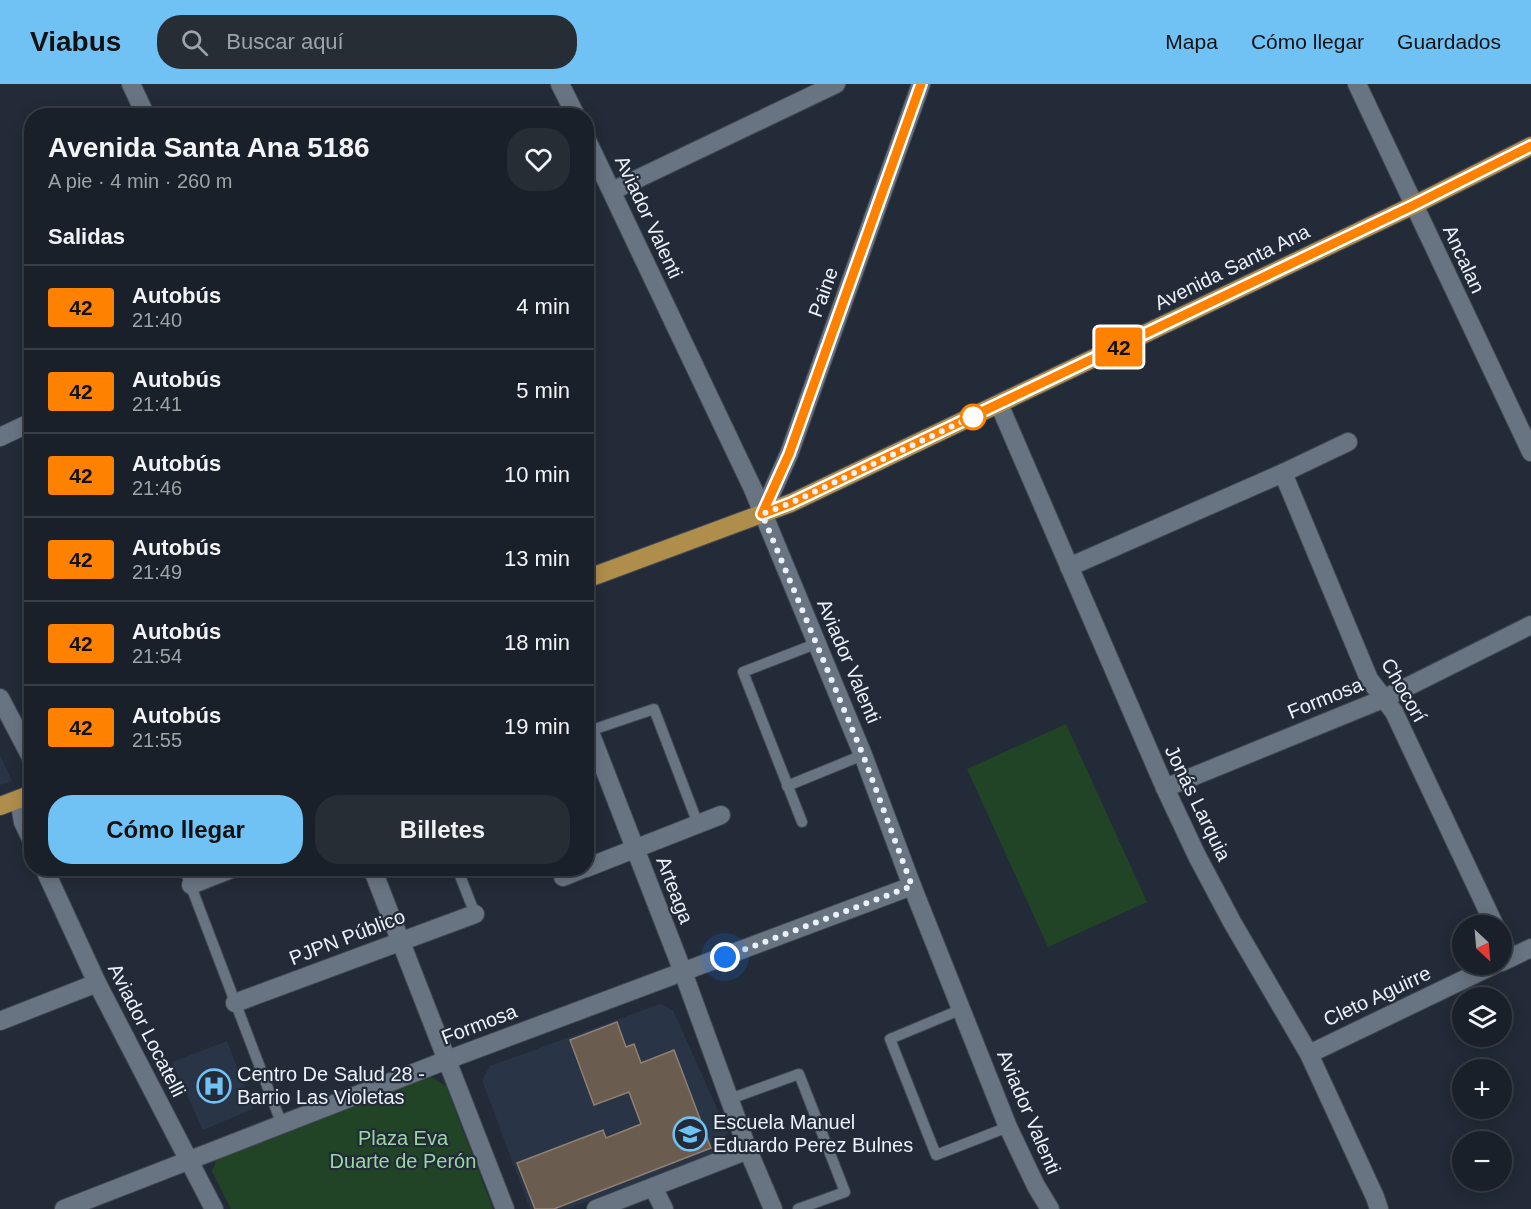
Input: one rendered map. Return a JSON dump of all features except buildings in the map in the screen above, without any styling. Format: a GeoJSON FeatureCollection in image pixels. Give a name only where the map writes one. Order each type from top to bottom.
{"type":"FeatureCollection","features":[{"type":"Feature","properties":{"kind":"main road","name":"Avenida Santa Ana"},"geometry":{"type":"LineString","coordinates":[[594,576],[791,503],[1414,205],[1531,146]]}},
{"type":"Feature","properties":{"kind":"main road"},"geometry":{"type":"LineString","coordinates":[[0,806],[24,796]]}},
{"type":"Feature","properties":{"kind":"street"},"geometry":{"type":"LineString","coordinates":[[130,84],[142,108]]}},
{"type":"Feature","properties":{"kind":"street"},"geometry":{"type":"LineString","coordinates":[[560,84],[572,108]]}},
{"type":"Feature","properties":{"kind":"street"},"geometry":{"type":"LineString","coordinates":[[612,191],[836,84]]}},
{"type":"Feature","properties":{"kind":"street","name":"Paine"},"geometry":{"type":"LineString","coordinates":[[762,514],[789,454],[921,84]]}},
{"type":"Feature","properties":{"kind":"street","name":"Ancalan"},"geometry":{"type":"LineString","coordinates":[[1357,84],[1531,452]]}},
{"type":"Feature","properties":{"kind":"street","name":"Aviador Valenti"},"geometry":{"type":"LineString","coordinates":[[594,157],[753,489],[863,755],[912,886],[1008,1127],[1036,1186],[1050,1209]]}},
{"type":"Feature","properties":{"kind":"street","name":"Jonás Larquia"},"geometry":{"type":"LineString","coordinates":[[999,404],[1165,788],[1197,856],[1232,922],[1309,1054],[1379,1209]]}},
{"type":"Feature","properties":{"kind":"street"},"geometry":{"type":"LineString","coordinates":[[0,437],[24,426]]}},
{"type":"Feature","properties":{"kind":"street"},"geometry":{"type":"LineString","coordinates":[[1070,567],[1348,442]]}},
{"type":"Feature","properties":{"kind":"street","name":"Chocorí"},"geometry":{"type":"LineString","coordinates":[[1283,473],[1369,679],[1394,712],[1490,915]]}},
{"type":"Feature","properties":{"kind":"street","name":"Formosa"},"geometry":{"type":"LineString","coordinates":[[1165,788],[1383,699],[1531,625]]}},
{"type":"Feature","properties":{"kind":"street"},"geometry":{"type":"LineString","coordinates":[[0,698],[24,744]]}},
{"type":"Feature","properties":{"kind":"street","name":"Arteaga"},"geometry":{"type":"LineString","coordinates":[[594,744],[683,972],[748,1150],[773,1209]]}},
{"type":"Feature","properties":{"kind":"street"},"geometry":{"type":"LineString","coordinates":[[24,809],[24,824]]}},
{"type":"Feature","properties":{"kind":"street"},"geometry":{"type":"LineString","coordinates":[[594,865],[721,815]]}},
{"type":"Feature","properties":{"kind":"street","name":"Aviador Locatelli"},"geometry":{"type":"LineString","coordinates":[[48,876],[96,983],[214,1209]]}},
{"type":"Feature","properties":{"kind":"street"},"geometry":{"type":"LineString","coordinates":[[375,876],[505,1209]]}},
{"type":"Feature","properties":{"kind":"street","name":"Formosa"},"geometry":{"type":"LineString","coordinates":[[63,1209],[447,1060],[912,886]]}},
{"type":"Feature","properties":{"kind":"street","name":"PJPN Público"},"geometry":{"type":"LineString","coordinates":[[235,1004],[475,914]]}},
{"type":"Feature","properties":{"kind":"street","name":"Cleto Aguirre"},"geometry":{"type":"LineString","coordinates":[[1512,958],[1531,948]]}},
{"type":"Feature","properties":{"kind":"street","name":"Cleto Aguirre"},"geometry":{"type":"LineString","coordinates":[[1309,1054],[1476,975]]}},
{"type":"Feature","properties":{"kind":"street"},"geometry":{"type":"LineString","coordinates":[[0,1021],[96,983]]}},
{"type":"Feature","properties":{"kind":"street"},"geometry":{"type":"LineString","coordinates":[[596,1209],[748,1150]]}},
{"type":"Feature","properties":{"kind":"street"},"geometry":{"type":"LineString","coordinates":[[653,1187],[664,1209]]}},
{"type":"Feature","properties":{"kind":"lane"},"geometry":{"type":"LineString","coordinates":[[801,822],[743,672],[818,643]]}},
{"type":"Feature","properties":{"kind":"lane"},"geometry":{"type":"LineString","coordinates":[[594,726],[654,709],[698,824]]}},
{"type":"Feature","properties":{"kind":"lane"},"geometry":{"type":"LineString","coordinates":[[787,786],[863,755]]}},
{"type":"Feature","properties":{"kind":"lane"},"geometry":{"type":"LineString","coordinates":[[460,876],[475,914]]}},
{"type":"Feature","properties":{"kind":"lane"},"geometry":{"type":"LineString","coordinates":[[187,877],[282,1125]]}},
{"type":"Feature","properties":{"kind":"lane"},"geometry":{"type":"LineString","coordinates":[[962,1009],[890,1038],[927,1134],[936,1155],[1008,1127]]}},
{"type":"Feature","properties":{"kind":"lane"},"geometry":{"type":"LineString","coordinates":[[730,1099],[799,1074],[845,1192],[798,1209]]}},
{"type":"Feature","properties":{"kind":"shaded area"},"geometry":{"type":"Polygon","coordinates":[[[0,755],[12,781],[0,785],[0,755]]]}},
{"type":"Feature","properties":{"kind":"shaded area"},"geometry":{"type":"Polygon","coordinates":[[[660,1004],[673,1010],[728,1133],[717,1152],[568,1209],[530,1209],[482,1080],[490,1066],[660,1004]]]}},
{"type":"Feature","properties":{"kind":"shaded area","name":"Centro De Salud 28 - Barrio Las Violetas"},"geometry":{"type":"Polygon","coordinates":[[[227,1041],[253,1109],[203,1130],[172,1062],[227,1041]]]}},
{"type":"Feature","properties":{"kind":"green space"},"geometry":{"type":"Polygon","coordinates":[[[1066,724],[1147,902],[1048,947],[967,769],[1066,724]]]}},
{"type":"Feature","properties":{"kind":"green space","name":"Plaza Eva Duarte de Perón"},"geometry":{"type":"Polygon","coordinates":[[[429,1076],[446,1086],[493,1209],[231,1209],[212,1171],[219,1153],[429,1076]]]}},
{"type":"Feature","properties":{"kind":"bus line","name":"42"},"geometry":{"type":"LineString","coordinates":[[921,84],[789,454],[762,514],[791,503],[999,404],[1414,205],[1531,146]]}},
{"type":"Feature","properties":{"kind":"place","name":"Centro De Salud 28 - Barrio Las Violetas"},"geometry":{"type":"Point","coordinates":[214,1086]}},
{"type":"Feature","properties":{"kind":"place","name":"Escuela Manuel Eduardo Perez Bulnes"},"geometry":{"type":"Point","coordinates":[690,1134]}},
{"type":"Feature","properties":{"kind":"route"},"geometry":{"type":"LineString","coordinates":[[725,957],[912,886],[818,643],[762,514],[791,503],[978,414],[973,417]]}}]}
